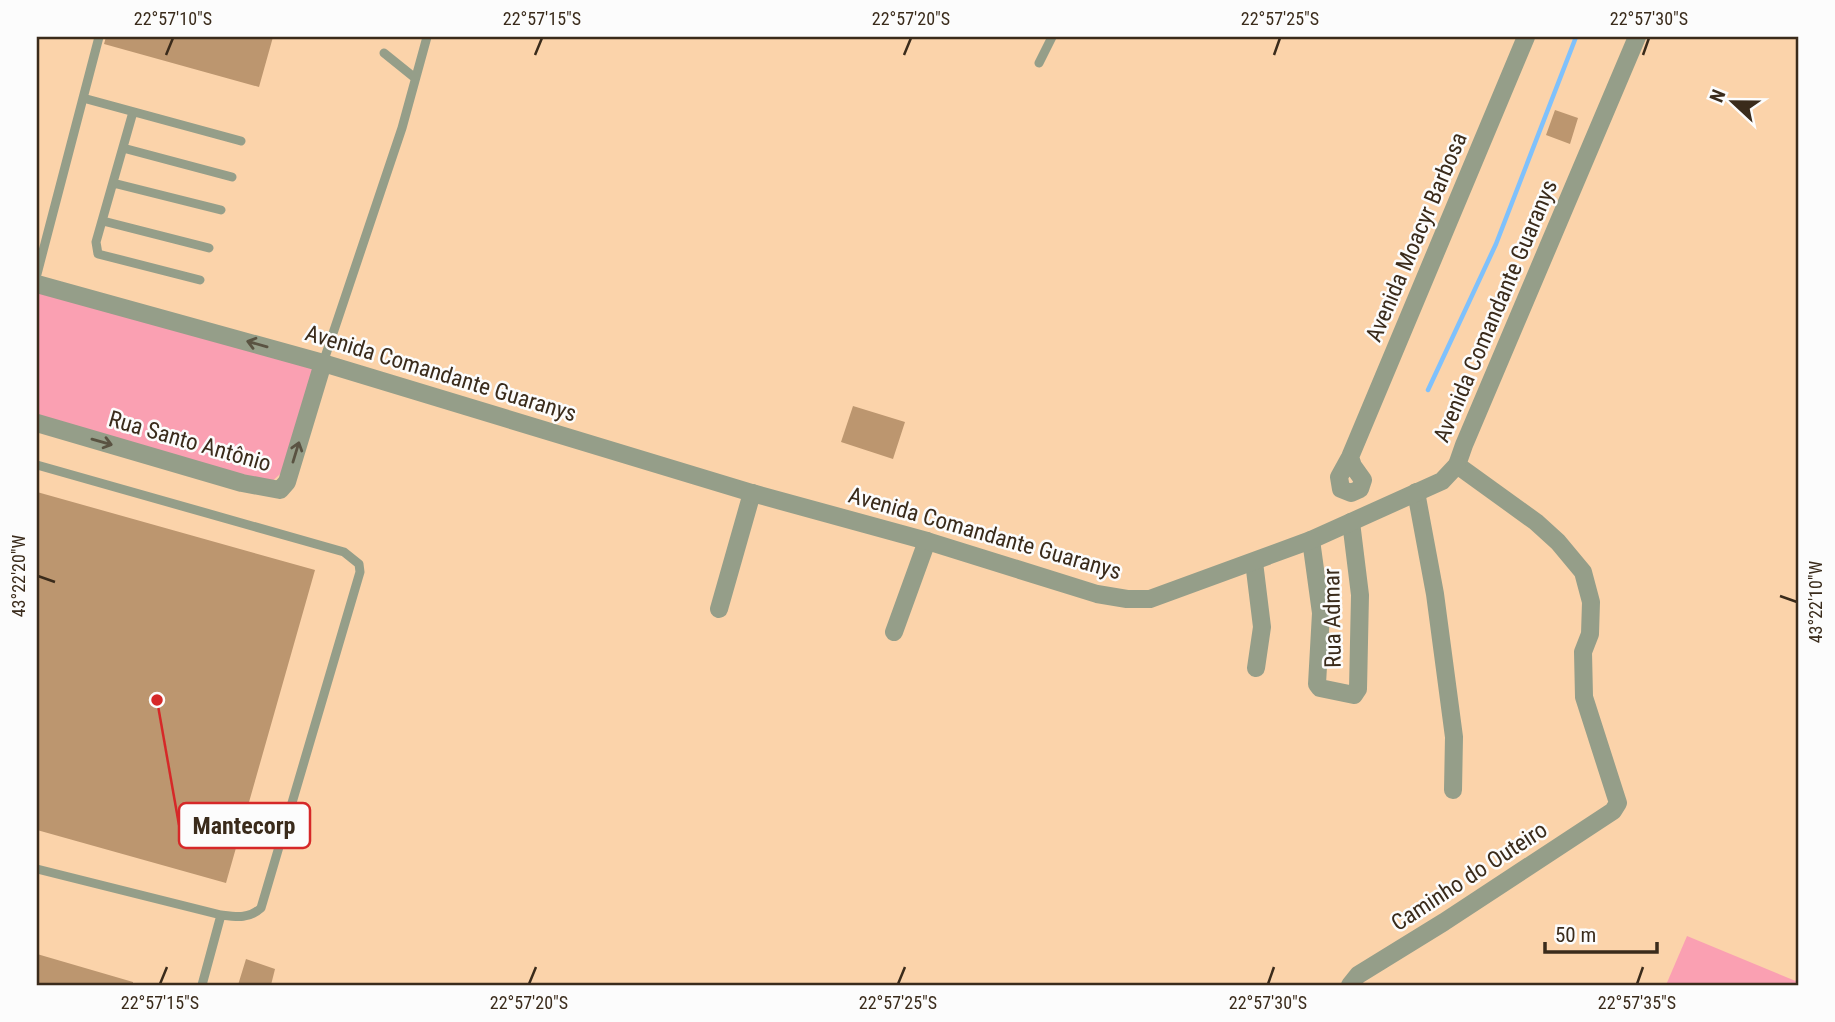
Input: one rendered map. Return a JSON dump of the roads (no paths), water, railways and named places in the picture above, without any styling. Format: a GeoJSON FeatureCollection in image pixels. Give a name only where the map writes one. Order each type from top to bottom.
{"type":"FeatureCollection","features":[{"type":"Feature","properties":{"kind":"street","name":"Avenida Moacyr Barbosa"},"geometry":{"type":"LineString","coordinates":[[1350,457],[1526,37]]}},
{"type":"Feature","properties":{"kind":"street","name":"Avenida Comandante Guaranys"},"geometry":{"type":"LineString","coordinates":[[37,284],[323,363],[752,493],[927,541],[1097,594],[1126,599],[1150,599],[1311,540],[1442,481],[1457,465],[1637,37]]}},
{"type":"Feature","properties":{"kind":"street","name":"Rua Santo Antônio"},"geometry":{"type":"LineString","coordinates":[[37,423],[276,491],[287,482],[323,363]]}},
{"type":"Feature","properties":{"kind":"street","name":"Caminho do Outeiro"},"geometry":{"type":"LineString","coordinates":[[1350,985],[1358,975],[1444,922],[1616,808],[1618,799],[1584,697],[1583,652],[1590,634],[1591,602],[1583,572],[1558,542],[1536,523],[1457,465]]}},
{"type":"Feature","properties":{"kind":"street"},"geometry":{"type":"LineString","coordinates":[[1416,492],[1435,594],[1454,737],[1453,790]]}},
{"type":"Feature","properties":{"kind":"street"},"geometry":{"type":"LineString","coordinates":[[719,609],[752,493]]}},
{"type":"Feature","properties":{"kind":"street","name":"Rua Admar"},"geometry":{"type":"LineString","coordinates":[[1311,540],[1321,613],[1317,684],[1320,688],[1352,696],[1358,689],[1360,595],[1352,522]]}},
{"type":"Feature","properties":{"kind":"street"},"geometry":{"type":"LineString","coordinates":[[894,632],[927,541]]}},
{"type":"Feature","properties":{"kind":"street"},"geometry":{"type":"LineString","coordinates":[[1254,562],[1262,627],[1256,668]]}},
{"type":"Feature","properties":{"kind":"lane"},"geometry":{"type":"LineString","coordinates":[[37,274],[99,37]]}},
{"type":"Feature","properties":{"kind":"lane"},"geometry":{"type":"LineString","coordinates":[[323,363],[402,128],[427,37]]}},
{"type":"Feature","properties":{"kind":"lane"},"geometry":{"type":"LineString","coordinates":[[1039,63],[1052,37]]}},
{"type":"Feature","properties":{"kind":"lane"},"geometry":{"type":"LineString","coordinates":[[384,53],[415,78]]}},
{"type":"Feature","properties":{"kind":"lane"},"geometry":{"type":"LineString","coordinates":[[83,98],[241,141]]}},
{"type":"Feature","properties":{"kind":"lane"},"geometry":{"type":"LineString","coordinates":[[133,112],[96,242],[98,254],[200,280]]}},
{"type":"Feature","properties":{"kind":"lane"},"geometry":{"type":"LineString","coordinates":[[123,148],[232,177]]}},
{"type":"Feature","properties":{"kind":"lane"},"geometry":{"type":"LineString","coordinates":[[113,183],[221,210]]}},
{"type":"Feature","properties":{"kind":"lane"},"geometry":{"type":"LineString","coordinates":[[103,221],[209,248]]}},
{"type":"Feature","properties":{"kind":"lane"},"geometry":{"type":"LineString","coordinates":[[37,465],[344,552],[359,564],[360,572],[261,908],[254,915],[221,915],[37,869]]}},
{"type":"Feature","properties":{"kind":"lane"},"geometry":{"type":"LineString","coordinates":[[202,985],[221,915]]}},
{"type":"Feature","properties":{"kind":"waterway"},"geometry":{"type":"LineString","coordinates":[[1428,390],[1496,244],[1576,37]]}},
{"type":"Feature","properties":{"kind":"place","name":"Mantecorp"},"geometry":{"type":"Point","coordinates":[157,700]}}]}
